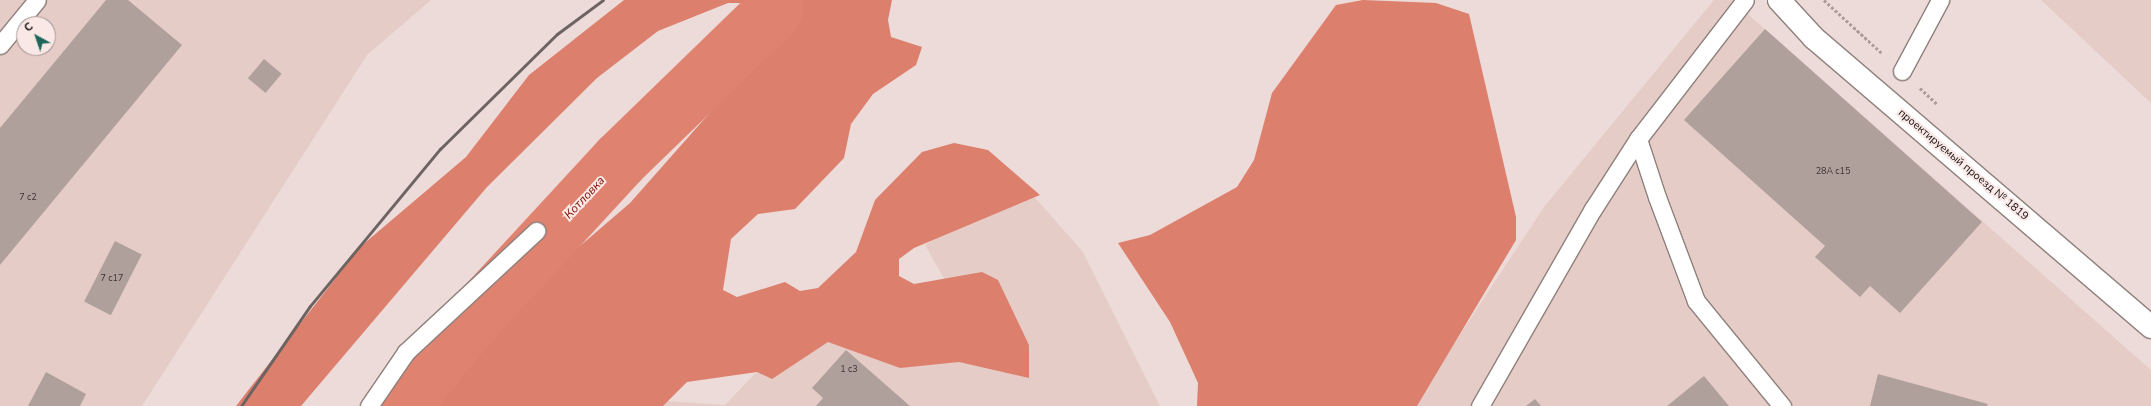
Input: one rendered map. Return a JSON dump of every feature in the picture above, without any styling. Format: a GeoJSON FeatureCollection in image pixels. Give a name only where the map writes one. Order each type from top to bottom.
{"type":"FeatureCollection","features":[{"type":"Feature","properties":{"kind":"street","name":"проектируемый проезд № 1819"},"geometry":{"type":"LineString","coordinates":[[1779,0],[1814,38],[2151,327]]}},
{"type":"Feature","properties":{"kind":"lane"},"geometry":{"type":"LineString","coordinates":[[0,46],[37,0]]}},
{"type":"Feature","properties":{"kind":"lane"},"geometry":{"type":"LineString","coordinates":[[1480,406],[1593,208],[1638,139],[1745,0]]}},
{"type":"Feature","properties":{"kind":"lane"},"geometry":{"type":"LineString","coordinates":[[1902,71],[1940,0]]}},
{"type":"Feature","properties":{"kind":"lane"},"geometry":{"type":"LineString","coordinates":[[1638,139],[1657,197],[1696,301],[1782,406]]}},
{"type":"Feature","properties":{"kind":"lane"},"geometry":{"type":"LineString","coordinates":[[369,406],[406,352],[536,231]]}},
{"type":"Feature","properties":{"kind":"shaded area"},"geometry":{"type":"Polygon","coordinates":[[[0,0],[431,0],[367,55],[142,406],[0,406],[0,0]]]}},
{"type":"Feature","properties":{"kind":"shaded area"},"geometry":{"type":"Polygon","coordinates":[[[624,0],[892,0],[888,20],[891,37],[922,47],[916,65],[873,94],[851,124],[844,158],[795,209],[758,214],[731,239],[723,290],[737,297],[785,282],[800,291],[818,288],[856,252],[875,200],[922,152],[954,143],[988,150],[1040,195],[914,248],[899,259],[899,276],[914,284],[982,272],[998,280],[1029,345],[1029,378],[959,362],[900,368],[828,342],[772,379],[757,372],[687,382],[663,406],[394,406],[630,203],[767,48],[749,3],[728,3],[658,31],[597,78],[487,187],[301,406],[236,406],[360,247],[466,157],[529,75],[624,0]]]}},
{"type":"Feature","properties":{"kind":"shaded area"},"geometry":{"type":"Polygon","coordinates":[[[1363,0],[1436,3],[1469,14],[1516,217],[1516,240],[1417,406],[1197,406],[1198,383],[1170,322],[1118,243],[1150,235],[1237,187],[1254,160],[1272,93],[1336,5],[1363,0]]]}},
{"type":"Feature","properties":{"kind":"shaded area"},"geometry":{"type":"Polygon","coordinates":[[[1714,0],[1732,0],[2151,370],[2151,406],[1413,406],[1544,207],[1714,0]]]}},
{"type":"Feature","properties":{"kind":"shaded area"},"geometry":{"type":"Polygon","coordinates":[[[2041,0],[2151,0],[2151,103],[2041,0]]]}},
{"type":"Feature","properties":{"kind":"shaded area"},"geometry":{"type":"Polygon","coordinates":[[[1022,183],[1083,252],[1160,406],[663,406],[667,401],[725,405],[810,316],[946,282],[925,245],[1022,183]]]}},
{"type":"Feature","properties":{"kind":"building"},"geometry":{"type":"Polygon","coordinates":[[[106,0],[128,0],[182,45],[0,265],[0,128],[106,0]]]}},
{"type":"Feature","properties":{"kind":"building"},"geometry":{"type":"Polygon","coordinates":[[[1765,29],[1982,222],[1900,313],[1870,286],[1860,297],[1815,257],[1825,246],[1684,120],[1765,29]]]}},
{"type":"Feature","properties":{"kind":"building"},"geometry":{"type":"Polygon","coordinates":[[[264,59],[282,74],[266,93],[248,78],[264,59]]]}},
{"type":"Feature","properties":{"kind":"building"},"geometry":{"type":"Polygon","coordinates":[[[115,241],[142,255],[111,315],[84,302],[115,241]]]}},
{"type":"Feature","properties":{"kind":"building"},"geometry":{"type":"Polygon","coordinates":[[[846,350],[910,406],[816,406],[823,398],[812,388],[846,350]]]}},
{"type":"Feature","properties":{"kind":"building"},"geometry":{"type":"Polygon","coordinates":[[[46,372],[86,394],[80,406],[28,406],[46,372]]]}},
{"type":"Feature","properties":{"kind":"building"},"geometry":{"type":"Polygon","coordinates":[[[1878,374],[1988,404],[1987,406],[1870,406],[1878,374]]]}},
{"type":"Feature","properties":{"kind":"building"},"geometry":{"type":"Polygon","coordinates":[[[1704,376],[1729,406],[1667,406],[1704,376]]]}},
{"type":"Feature","properties":{"kind":"building"},"geometry":{"type":"Polygon","coordinates":[[[1535,399],[1541,406],[1526,406],[1535,399]]]}},
{"type":"Feature","properties":{"kind":"waterway","name":"Котловка"},"geometry":{"type":"LineString","coordinates":[[402,406],[466,327],[620,160],[774,11],[774,0]]}},
{"type":"Feature","properties":{"kind":"railway"},"geometry":{"type":"LineString","coordinates":[[241,406],[310,306],[440,149],[557,34],[603,0]]}}]}
